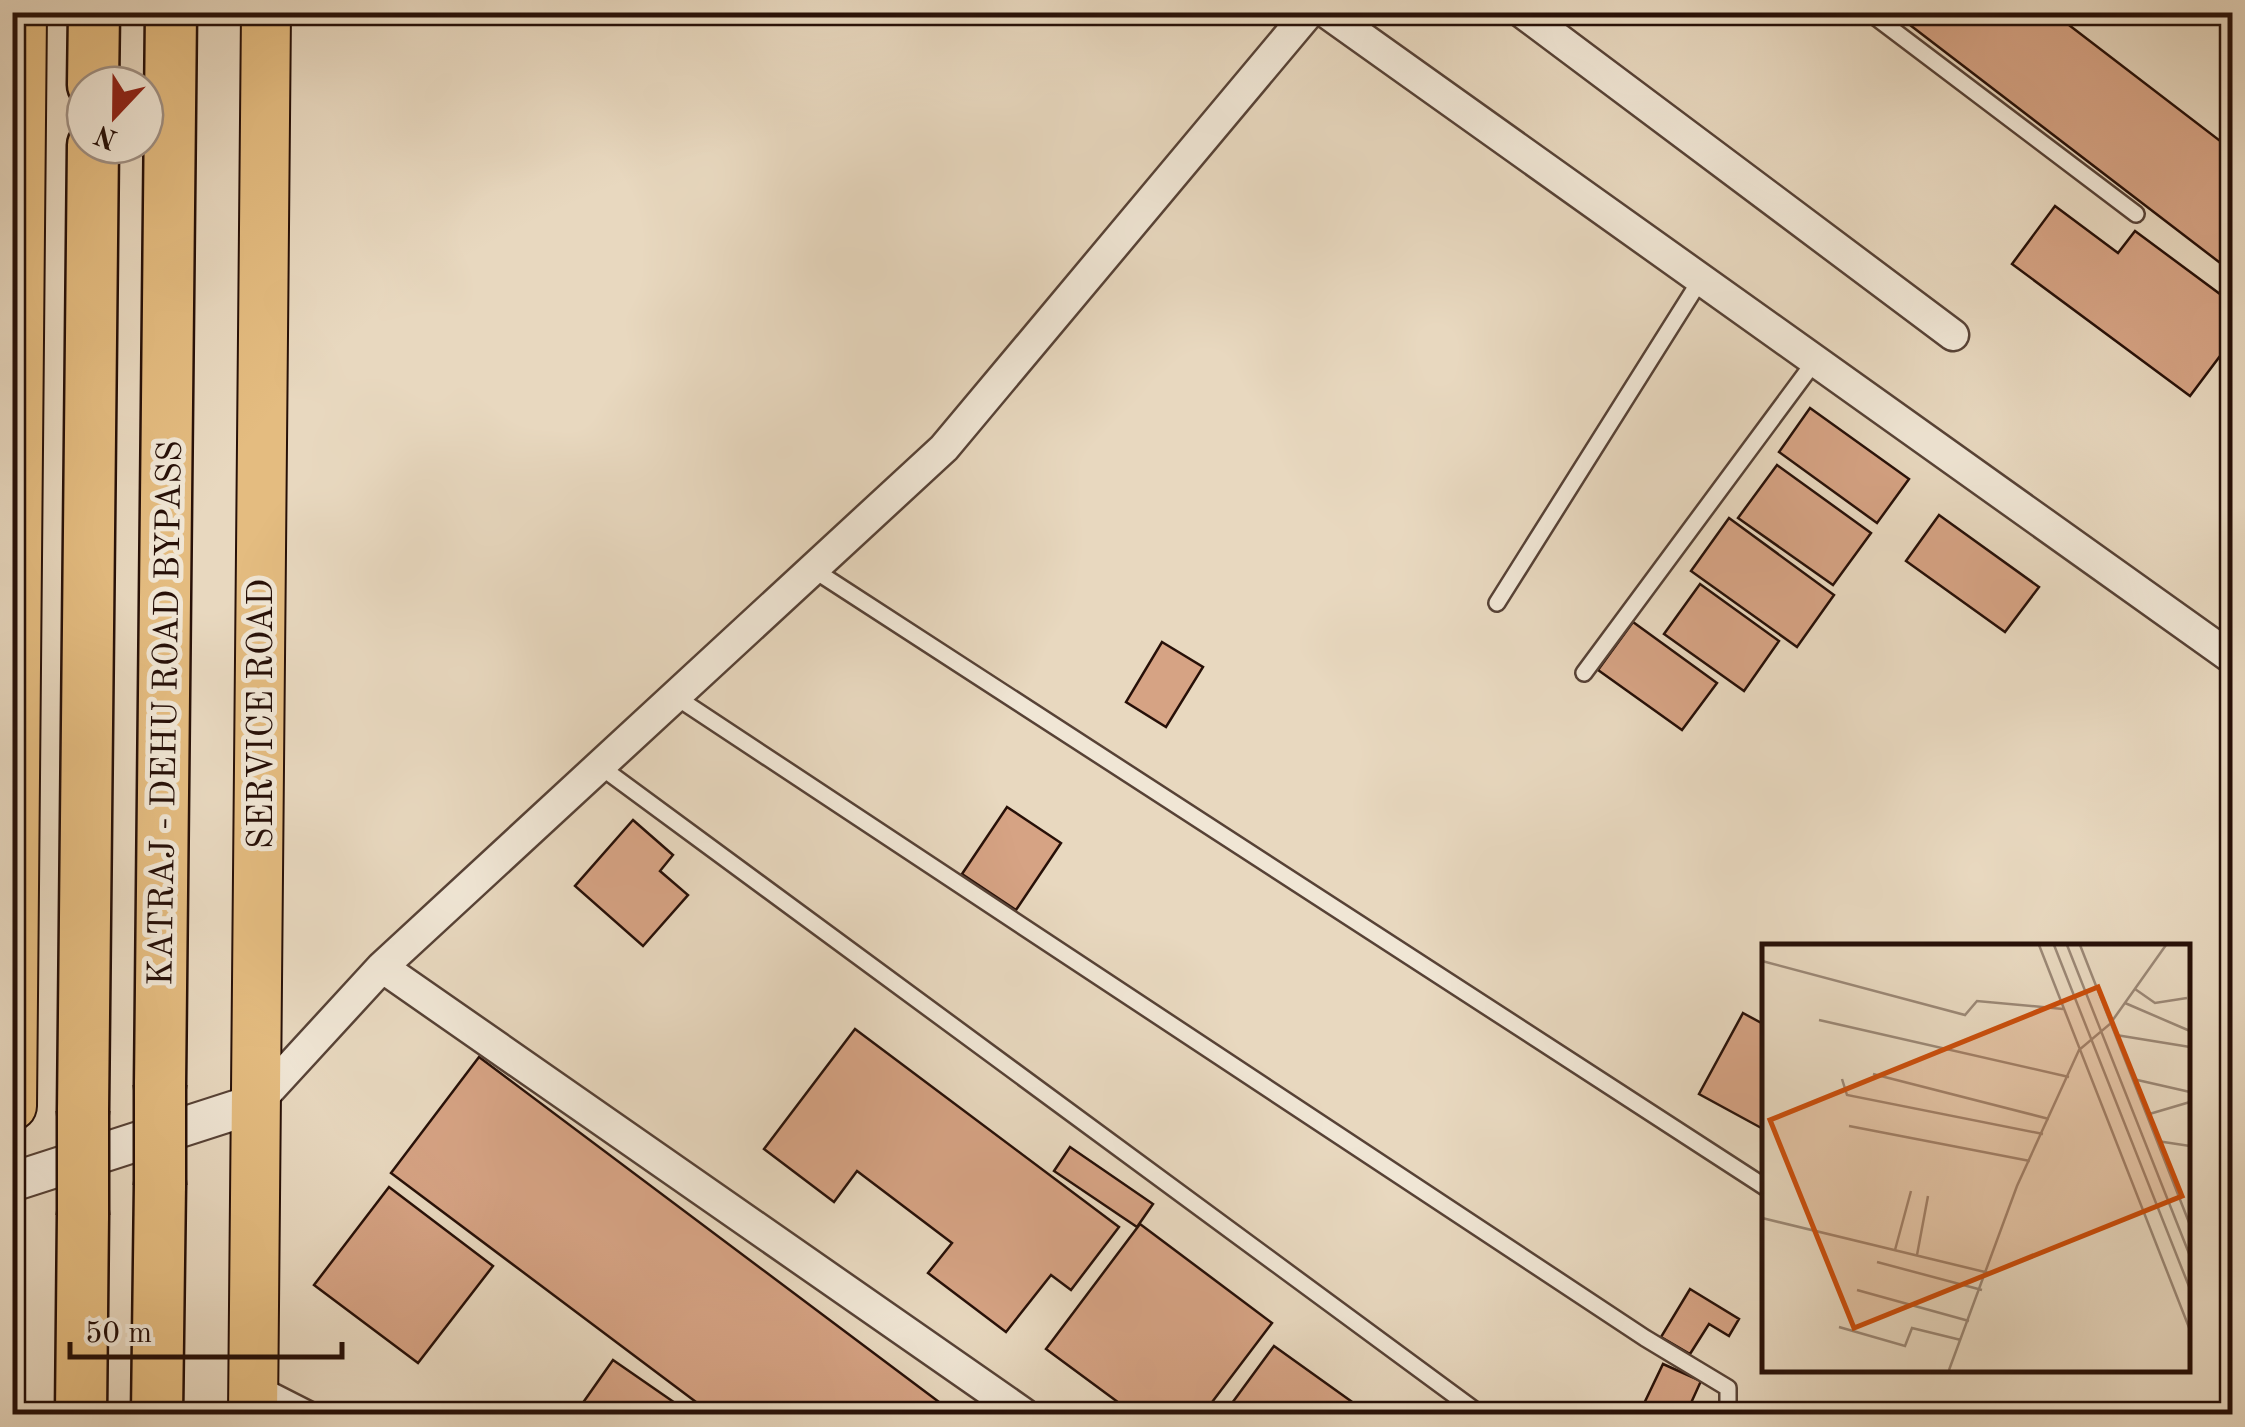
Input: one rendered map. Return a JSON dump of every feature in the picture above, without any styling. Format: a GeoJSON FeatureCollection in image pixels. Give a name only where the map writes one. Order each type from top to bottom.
{"type":"FeatureCollection","features":[{"type":"Feature","properties":{"kind":"highway"},"geometry":{"type":"LineString","coordinates":[[94,12],[94,65]]}},
{"type":"Feature","properties":{"kind":"highway","name":"KATRAJ - DEHU ROAD BYPASS"},"geometry":{"type":"LineString","coordinates":[[157,1414],[171,12]]}},
{"type":"Feature","properties":{"kind":"highway"},"geometry":{"type":"LineString","coordinates":[[81,1414],[93,165]]}},
{"type":"Feature","properties":{"kind":"main road","name":"SERVICE ROAD"},"geometry":{"type":"LineString","coordinates":[[253,1398],[266,12]]}},
{"type":"Feature","properties":{"kind":"main road"},"geometry":{"type":"LineString","coordinates":[[12,1106],[19,24]]}},
{"type":"Feature","properties":{"kind":"street"},"geometry":{"type":"LineString","coordinates":[[12,1182],[257,1103],[382,967],[601,767],[673,694],[944,448],[1309,12]]}},
{"type":"Feature","properties":{"kind":"street"},"geometry":{"type":"LineString","coordinates":[[1326,12],[2232,658]]}},
{"type":"Feature","properties":{"kind":"street"},"geometry":{"type":"LineString","coordinates":[[1522,12],[1952,335]]}},
{"type":"Feature","properties":{"kind":"street"},"geometry":{"type":"LineString","coordinates":[[382,967],[1024,1414]]}},
{"type":"Feature","properties":{"kind":"lane"},"geometry":{"type":"LineString","coordinates":[[1869,12],[2136,214]]}},
{"type":"Feature","properties":{"kind":"lane"},"geometry":{"type":"LineString","coordinates":[[1498,603],[1701,279]]}},
{"type":"Feature","properties":{"kind":"lane"},"geometry":{"type":"LineString","coordinates":[[1584,673],[1815,361]]}},
{"type":"Feature","properties":{"kind":"lane"},"geometry":{"type":"LineString","coordinates":[[812,568],[1762,1185]]}},
{"type":"Feature","properties":{"kind":"lane"},"geometry":{"type":"LineString","coordinates":[[673,694],[1628,1327],[1728,1388],[1728,1414]]}},
{"type":"Feature","properties":{"kind":"lane"},"geometry":{"type":"LineString","coordinates":[[601,767],[1480,1414]]}},
{"type":"Feature","properties":{"kind":"lane"},"geometry":{"type":"LineString","coordinates":[[253,1398],[318,1414]]}},
{"type":"Feature","properties":{"kind":"building"},"geometry":{"type":"Polygon","coordinates":[[[1893,12],[2052,12],[2232,150],[2232,272],[1893,12]]]}},
{"type":"Feature","properties":{"kind":"building"},"geometry":{"type":"Polygon","coordinates":[[[2055,206],[2118,253],[2135,231],[2232,303],[2232,340],[2190,396],[2012,264],[2055,206]]]}},
{"type":"Feature","properties":{"kind":"building"},"geometry":{"type":"Polygon","coordinates":[[[1810,408],[1909,479],[1877,523],[1779,452],[1810,408]]]}},
{"type":"Feature","properties":{"kind":"building"},"geometry":{"type":"Polygon","coordinates":[[[1777,465],[1871,533],[1833,585],[1738,518],[1777,465]]]}},
{"type":"Feature","properties":{"kind":"building"},"geometry":{"type":"Polygon","coordinates":[[[1939,515],[2039,587],[2005,632],[1906,561],[1939,515]]]}},
{"type":"Feature","properties":{"kind":"building"},"geometry":{"type":"Polygon","coordinates":[[[1729,518],[1834,595],[1797,647],[1691,571],[1729,518]]]}},
{"type":"Feature","properties":{"kind":"building"},"geometry":{"type":"Polygon","coordinates":[[[1700,584],[1779,641],[1744,691],[1664,634],[1700,584]]]}},
{"type":"Feature","properties":{"kind":"building"},"geometry":{"type":"Polygon","coordinates":[[[1633,622],[1717,683],[1682,730],[1598,670],[1633,622]]]}},
{"type":"Feature","properties":{"kind":"building"},"geometry":{"type":"Polygon","coordinates":[[[1162,642],[1203,667],[1166,727],[1126,702],[1162,642]]]}},
{"type":"Feature","properties":{"kind":"building"},"geometry":{"type":"Polygon","coordinates":[[[1007,807],[1061,843],[1016,910],[962,874],[1007,807]]]}},
{"type":"Feature","properties":{"kind":"building"},"geometry":{"type":"Polygon","coordinates":[[[633,820],[673,855],[660,871],[688,895],[643,946],[575,886],[633,820]]]}},
{"type":"Feature","properties":{"kind":"building"},"geometry":{"type":"Polygon","coordinates":[[[1743,1013],[1762,1023],[1762,1128],[1699,1094],[1743,1013]]]}},
{"type":"Feature","properties":{"kind":"building"},"geometry":{"type":"Polygon","coordinates":[[[855,1029],[1119,1227],[1071,1290],[1051,1275],[1006,1332],[928,1273],[952,1243],[857,1171],[834,1202],[764,1149],[855,1029]]]}},
{"type":"Feature","properties":{"kind":"building"},"geometry":{"type":"Polygon","coordinates":[[[479,1057],[955,1414],[712,1414],[391,1173],[479,1057]]]}},
{"type":"Feature","properties":{"kind":"building"},"geometry":{"type":"Polygon","coordinates":[[[1070,1147],[1153,1204],[1137,1227],[1054,1171],[1070,1147]]]}},
{"type":"Feature","properties":{"kind":"building"},"geometry":{"type":"Polygon","coordinates":[[[389,1187],[493,1266],[418,1363],[314,1285],[389,1187]]]}},
{"type":"Feature","properties":{"kind":"building"},"geometry":{"type":"Polygon","coordinates":[[[1140,1224],[1272,1323],[1203,1414],[1134,1414],[1046,1349],[1140,1224]]]}},
{"type":"Feature","properties":{"kind":"building"},"geometry":{"type":"Polygon","coordinates":[[[1690,1289],[1739,1319],[1729,1336],[1709,1324],[1690,1354],[1661,1337],[1690,1289]]]}},
{"type":"Feature","properties":{"kind":"building"},"geometry":{"type":"Polygon","coordinates":[[[1274,1346],[1369,1414],[1224,1414],[1274,1346]]]}},
{"type":"Feature","properties":{"kind":"building"},"geometry":{"type":"Polygon","coordinates":[[[613,1360],[691,1414],[575,1414],[613,1360]]]}},
{"type":"Feature","properties":{"kind":"building"},"geometry":{"type":"Polygon","coordinates":[[[1663,1364],[1701,1381],[1686,1414],[1639,1414],[1663,1364]]]}}]}
